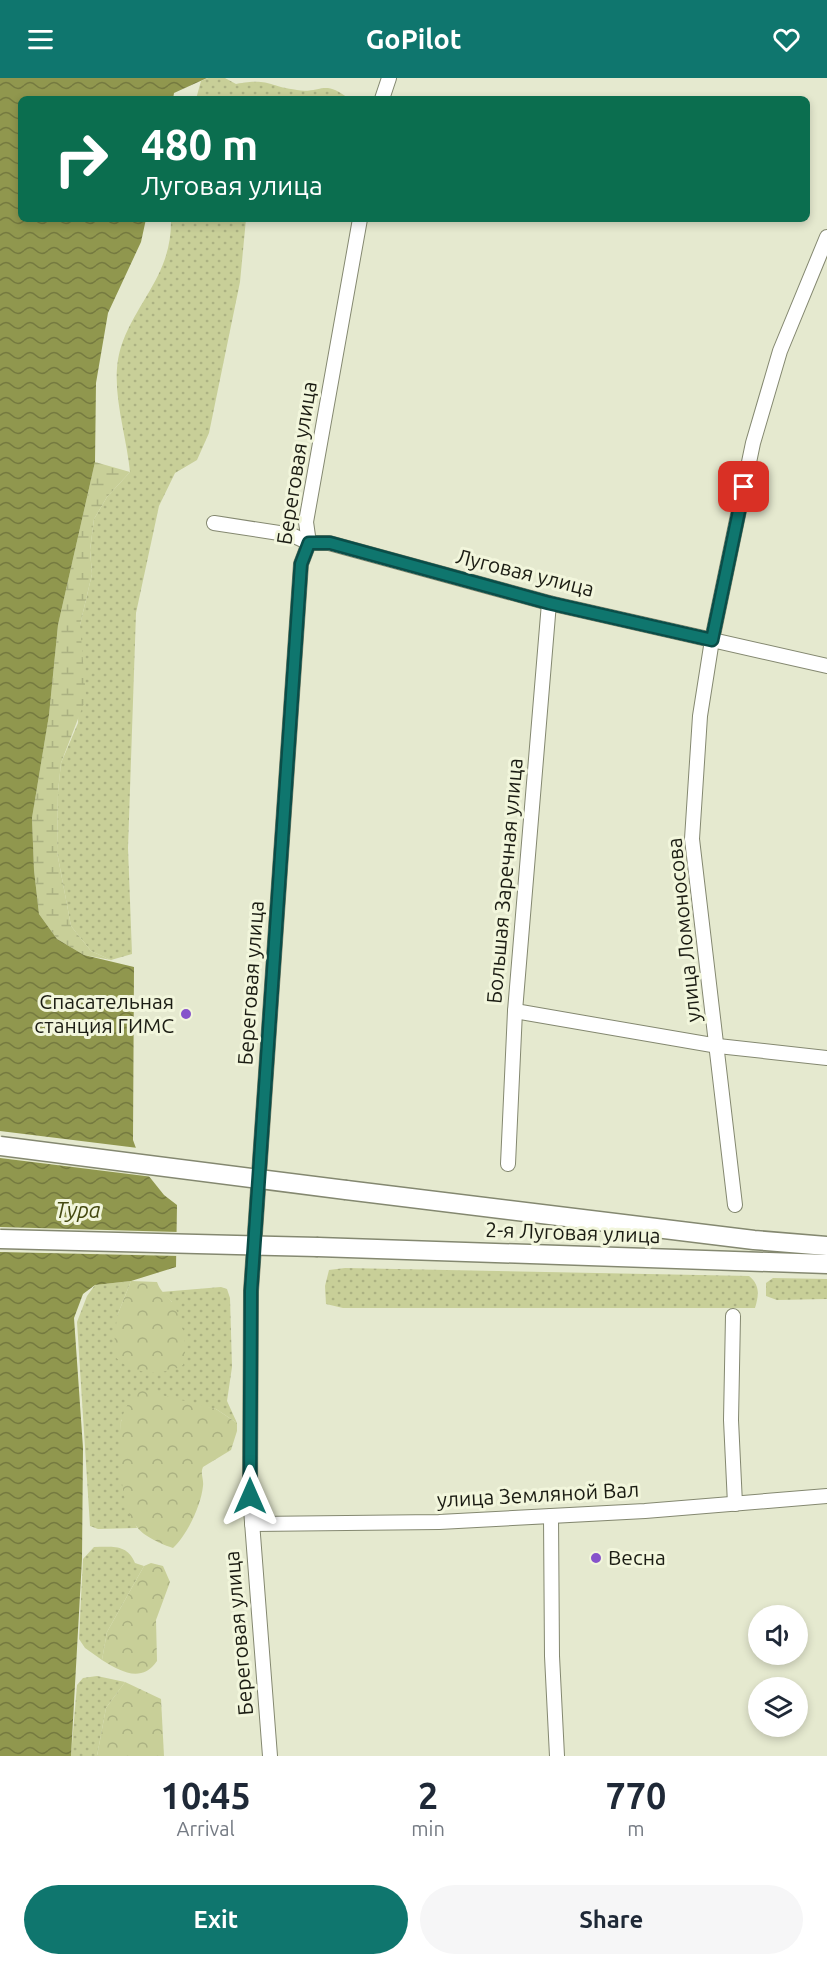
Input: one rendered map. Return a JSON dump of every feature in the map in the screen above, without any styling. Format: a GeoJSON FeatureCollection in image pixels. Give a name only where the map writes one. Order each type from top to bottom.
{"type":"FeatureCollection","features":[{"type":"Feature","properties":{"kind":"main road","name":"2-я Луговая улица"},"geometry":{"type":"LineString","coordinates":[[0,1146],[754,1240],[827,1246]]}},
{"type":"Feature","properties":{"kind":"main road","name":"2-я Луговая улица"},"geometry":{"type":"LineString","coordinates":[[0,1239],[827,1264]]}},
{"type":"Feature","properties":{"kind":"street"},"geometry":{"type":"LineString","coordinates":[[383,96],[389,78]]}},
{"type":"Feature","properties":{"kind":"street","name":"Береговая улица"},"geometry":{"type":"LineString","coordinates":[[270,1756],[252,1524],[251,1291],[301,564],[309,543],[306,522],[359,222]]}},
{"type":"Feature","properties":{"kind":"street","name":"улица Ломоносова"},"geometry":{"type":"LineString","coordinates":[[735,1205],[692,839],[700,716],[712,640],[756,433],[780,351],[825,245]]}},
{"type":"Feature","properties":{"kind":"street","name":"Луговая улица"},"geometry":{"type":"LineString","coordinates":[[214,523],[292,535],[309,543],[330,543],[549,603],[827,666]]}},
{"type":"Feature","properties":{"kind":"street","name":"Большая Заречная улица"},"geometry":{"type":"LineString","coordinates":[[508,1164],[515,1011],[549,603]]}},
{"type":"Feature","properties":{"kind":"street"},"geometry":{"type":"LineString","coordinates":[[515,1011],[718,1046],[827,1058]]}},
{"type":"Feature","properties":{"kind":"street"},"geometry":{"type":"LineString","coordinates":[[733,1316],[731,1420],[735,1504]]}},
{"type":"Feature","properties":{"kind":"street","name":"улица Земляной Вал"},"geometry":{"type":"LineString","coordinates":[[252,1524],[439,1522],[735,1504],[827,1496]]}},
{"type":"Feature","properties":{"kind":"street"},"geometry":{"type":"LineString","coordinates":[[551,1516],[552,1656],[557,1756]]}},
{"type":"Feature","properties":{"kind":"green space"},"geometry":{"type":"Polygon","coordinates":[[[208,78],[225,78],[236,84],[262,82],[305,91],[328,88],[345,96],[197,96],[201,81],[208,78]]]}},
{"type":"Feature","properties":{"kind":"green space"},"geometry":{"type":"Polygon","coordinates":[[[171,222],[246,222],[240,282],[209,433],[197,460],[175,473],[159,506],[136,613],[128,848],[132,954],[111,960],[91,951],[71,926],[57,852],[58,792],[61,763],[78,723],[80,625],[92,574],[90,550],[94,519],[107,497],[130,472],[117,389],[119,357],[130,325],[161,269],[170,238],[171,222]]]}},
{"type":"Feature","properties":{"kind":"green space"},"geometry":{"type":"Polygon","coordinates":[[[95,462],[130,472],[107,497],[94,519],[90,550],[92,574],[80,625],[86,698],[61,763],[57,852],[71,926],[91,951],[111,960],[84,955],[57,939],[39,914],[32,818],[49,715],[58,625],[95,462]]]}},
{"type":"Feature","properties":{"kind":"green space"},"geometry":{"type":"Polygon","coordinates":[[[345,1268],[749,1276],[757,1287],[758,1295],[755,1308],[343,1308],[326,1304],[325,1286],[329,1270],[345,1268]]]}},
{"type":"Feature","properties":{"kind":"green space"},"geometry":{"type":"Polygon","coordinates":[[[773,1278],[827,1279],[827,1299],[777,1300],[766,1296],[766,1283],[773,1278]]]}},
{"type":"Feature","properties":{"kind":"green space"},"geometry":{"type":"Polygon","coordinates":[[[131,1281],[117,1316],[172,1302],[161,1292],[221,1287],[227,1289],[230,1298],[232,1367],[227,1401],[237,1423],[216,1409],[193,1405],[121,1420],[123,1475],[128,1502],[137,1528],[98,1529],[90,1526],[77,1322],[87,1296],[95,1285],[131,1281]]]}},
{"type":"Feature","properties":{"kind":"green space"},"geometry":{"type":"Polygon","coordinates":[[[131,1281],[157,1282],[175,1307],[185,1341],[183,1365],[165,1371],[146,1372],[128,1366],[113,1354],[117,1316],[131,1281]]]}},
{"type":"Feature","properties":{"kind":"green space"},"geometry":{"type":"Polygon","coordinates":[[[138,1389],[216,1409],[237,1423],[231,1450],[203,1467],[202,1494],[196,1511],[188,1528],[173,1548],[154,1540],[137,1527],[131,1518],[123,1492],[119,1446],[121,1422],[125,1409],[138,1389]]]}},
{"type":"Feature","properties":{"kind":"green space"},"geometry":{"type":"Polygon","coordinates":[[[94,1547],[119,1548],[128,1552],[135,1563],[144,1566],[107,1632],[102,1660],[85,1648],[79,1639],[83,1559],[94,1547]]]}},
{"type":"Feature","properties":{"kind":"green space"},"geometry":{"type":"Polygon","coordinates":[[[151,1563],[163,1566],[170,1582],[156,1620],[157,1661],[144,1672],[130,1673],[102,1660],[107,1632],[144,1566],[151,1563]]]}},
{"type":"Feature","properties":{"kind":"green space"},"geometry":{"type":"Polygon","coordinates":[[[97,1676],[125,1682],[106,1708],[97,1756],[71,1756],[77,1685],[83,1678],[97,1676]]]}},
{"type":"Feature","properties":{"kind":"green space"},"geometry":{"type":"Polygon","coordinates":[[[125,1682],[161,1699],[164,1756],[97,1756],[106,1708],[125,1682]]]}},
{"type":"Feature","properties":{"kind":"water","name":"Тура"},"geometry":{"type":"Polygon","coordinates":[[[0,78],[207,78],[174,93],[174,96],[18,96],[18,222],[145,222],[141,242],[108,313],[96,383],[95,462],[58,625],[49,715],[32,818],[39,914],[57,939],[84,955],[134,967],[133,1140],[144,1170],[164,1195],[177,1205],[176,1267],[131,1281],[95,1285],[83,1294],[74,1318],[83,1448],[82,1559],[71,1756],[0,1756],[0,78]]]}},
{"type":"Feature","properties":{"kind":"pier"},"geometry":{"type":"Polygon","coordinates":[[[0,1131],[138,1148],[153,1177],[0,1158],[0,1131]]]}},
{"type":"Feature","properties":{"kind":"pier"},"geometry":{"type":"Polygon","coordinates":[[[0,1227],[179,1232],[179,1256],[0,1252],[0,1227]]]}},
{"type":"Feature","properties":{"kind":"place","name":"Спасательная станция ГИМС"},"geometry":{"type":"Point","coordinates":[186,1014]}},
{"type":"Feature","properties":{"kind":"place","name":"Весна"},"geometry":{"type":"Point","coordinates":[596,1558]}},
{"type":"Feature","properties":{"kind":"route"},"geometry":{"type":"LineString","coordinates":[[250,1496],[251,1291],[301,564],[309,543],[330,543],[549,603],[712,640],[744,487]]}}]}
